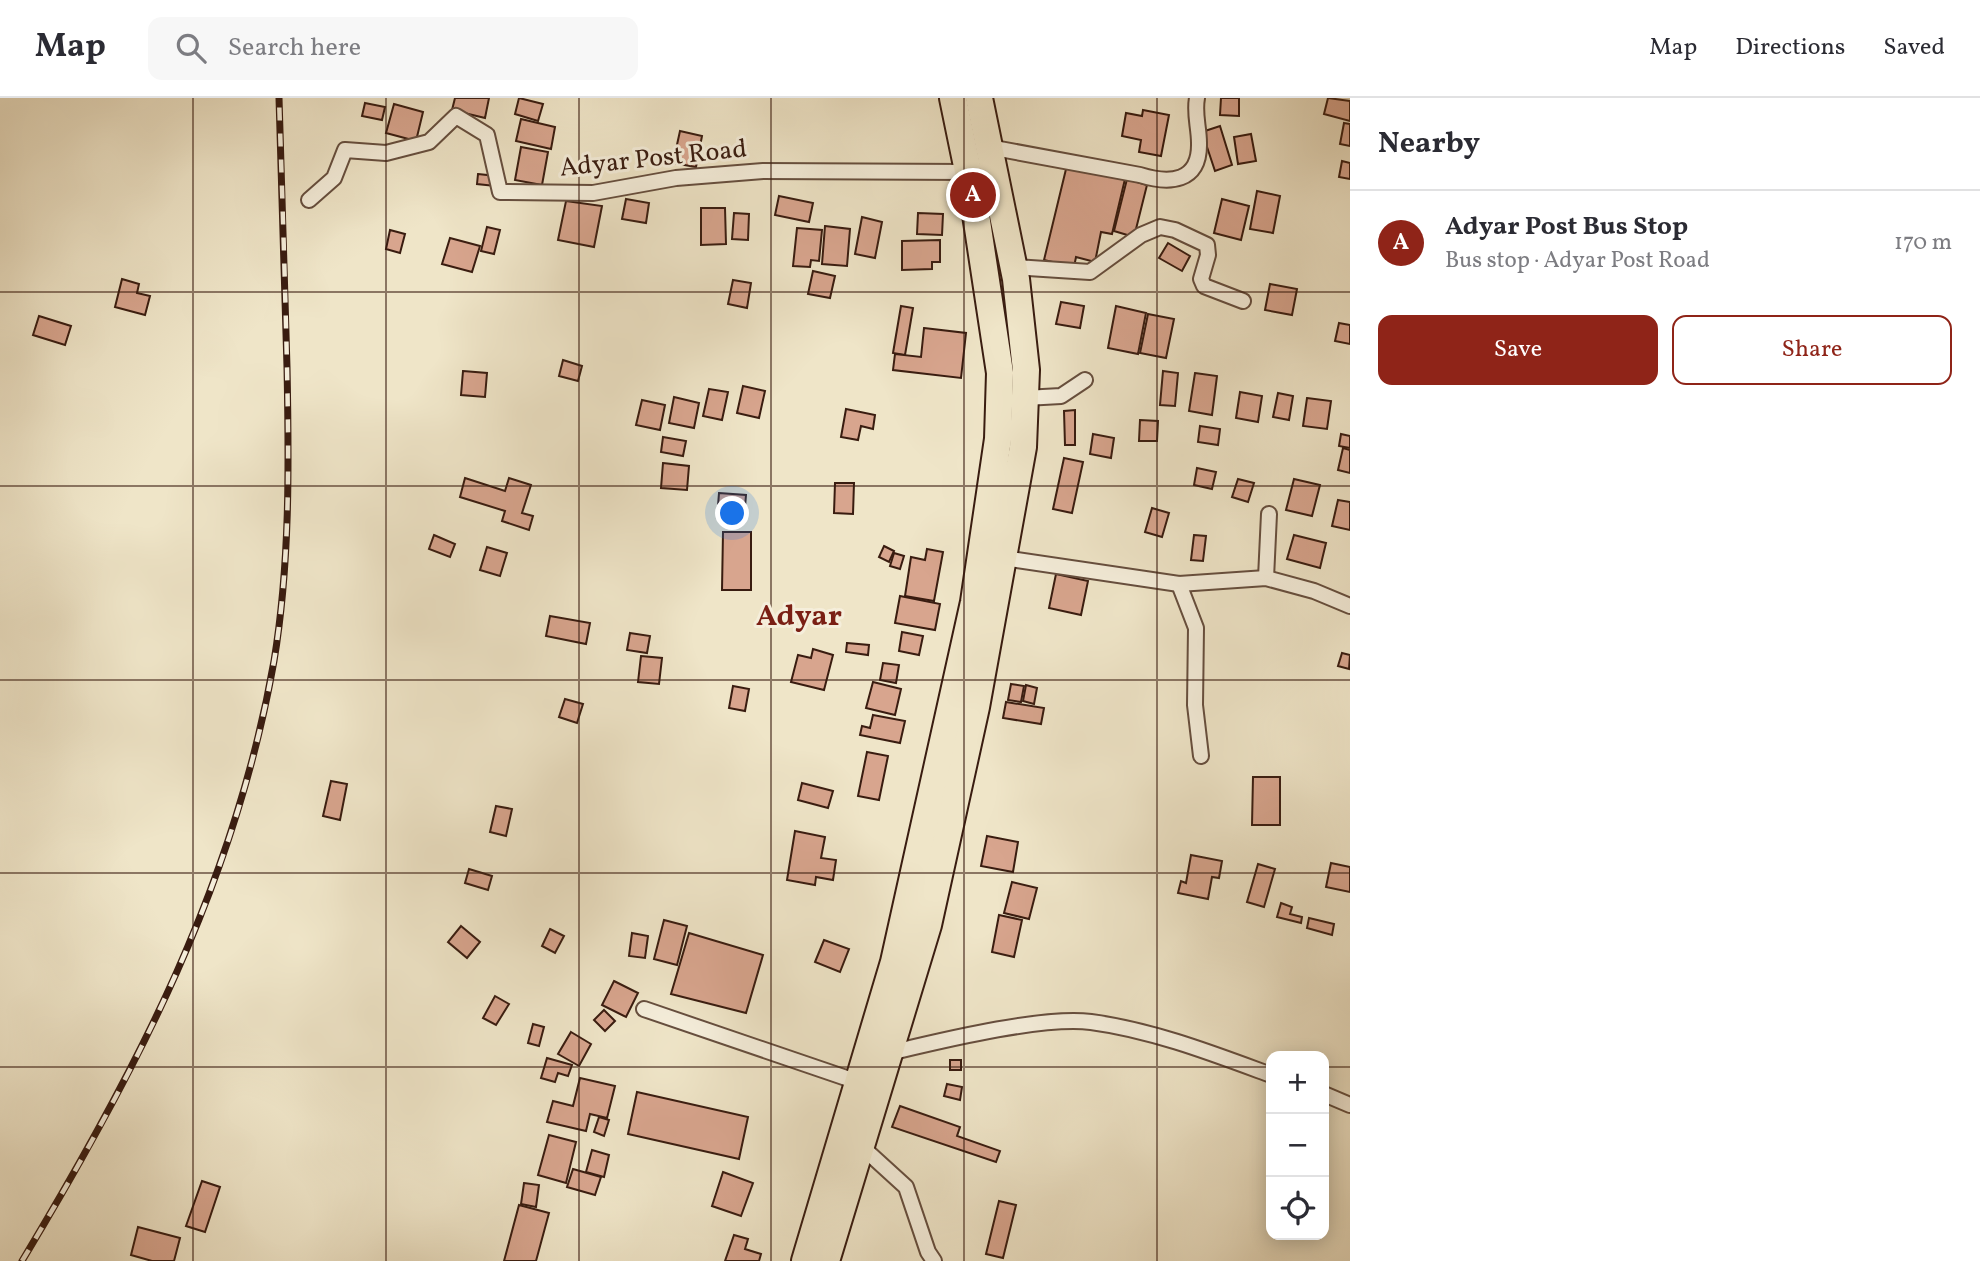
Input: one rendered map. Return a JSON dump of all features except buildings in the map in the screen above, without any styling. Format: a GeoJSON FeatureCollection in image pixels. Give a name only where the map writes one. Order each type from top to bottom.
{"type":"FeatureCollection","features":[{"type":"Feature","properties":{"kind":"highway"},"geometry":{"type":"LineString","coordinates":[[806,1261],[894,962],[974,602],[998,439],[1000,373],[953,98]]}},
{"type":"Feature","properties":{"kind":"highway"},"geometry":{"type":"LineString","coordinates":[[826,1261],[928,925],[976,707],[1023,447],[1026,370],[1014,267],[979,98]]}},
{"type":"Feature","properties":{"kind":"street"},"geometry":{"type":"LineString","coordinates":[[989,147],[1140,175],[1164,183],[1187,175],[1196,163],[1199,144],[1194,109],[1196,98]]}},
{"type":"Feature","properties":{"kind":"street","name":"Adyar Post Road"},"geometry":{"type":"LineString","coordinates":[[309,200],[334,178],[345,150],[386,153],[429,142],[456,116],[487,135],[500,192],[593,193],[676,178],[763,170],[967,172]]}},
{"type":"Feature","properties":{"kind":"street"},"geometry":{"type":"LineString","coordinates":[[1014,267],[1090,272],[1141,235],[1155,228],[1167,227],[1207,245],[1208,255],[1201,279],[1204,286],[1243,301]]}},
{"type":"Feature","properties":{"kind":"street"},"geometry":{"type":"LineString","coordinates":[[1025,398],[1061,396],[1085,380]]}},
{"type":"Feature","properties":{"kind":"street"},"geometry":{"type":"LineString","coordinates":[[1266,578],[1269,514]]}},
{"type":"Feature","properties":{"kind":"street"},"geometry":{"type":"LineString","coordinates":[[1003,558],[1179,584],[1266,578],[1314,591],[1350,606]]}},
{"type":"Feature","properties":{"kind":"street"},"geometry":{"type":"LineString","coordinates":[[1179,584],[1196,628],[1195,705],[1200,756]]}},
{"type":"Feature","properties":{"kind":"street"},"geometry":{"type":"LineString","coordinates":[[644,1009],[858,1082]]}},
{"type":"Feature","properties":{"kind":"street"},"geometry":{"type":"LineString","coordinates":[[889,1053],[1027,1027],[1089,1022],[1150,1035],[1266,1073]]}},
{"type":"Feature","properties":{"kind":"street"},"geometry":{"type":"LineString","coordinates":[[1329,1096],[1350,1105]]}},
{"type":"Feature","properties":{"kind":"street"},"geometry":{"type":"LineString","coordinates":[[861,1146],[906,1187],[928,1252],[934,1261]]}},
{"type":"Feature","properties":{"kind":"railway"},"geometry":{"type":"LineString","coordinates":[[22,1261],[104,1118],[176,973],[234,822],[257,743],[279,625],[287,514],[287,367],[279,98]]}},
{"type":"Feature","properties":{"kind":"place","name":"Adyar Post Bus Stop"},"geometry":{"type":"Point","coordinates":[973,195]}},
{"type":"Feature","properties":{"kind":"district","name":"Adyar"},"geometry":{"type":"Point","coordinates":[799,615]}}]}
